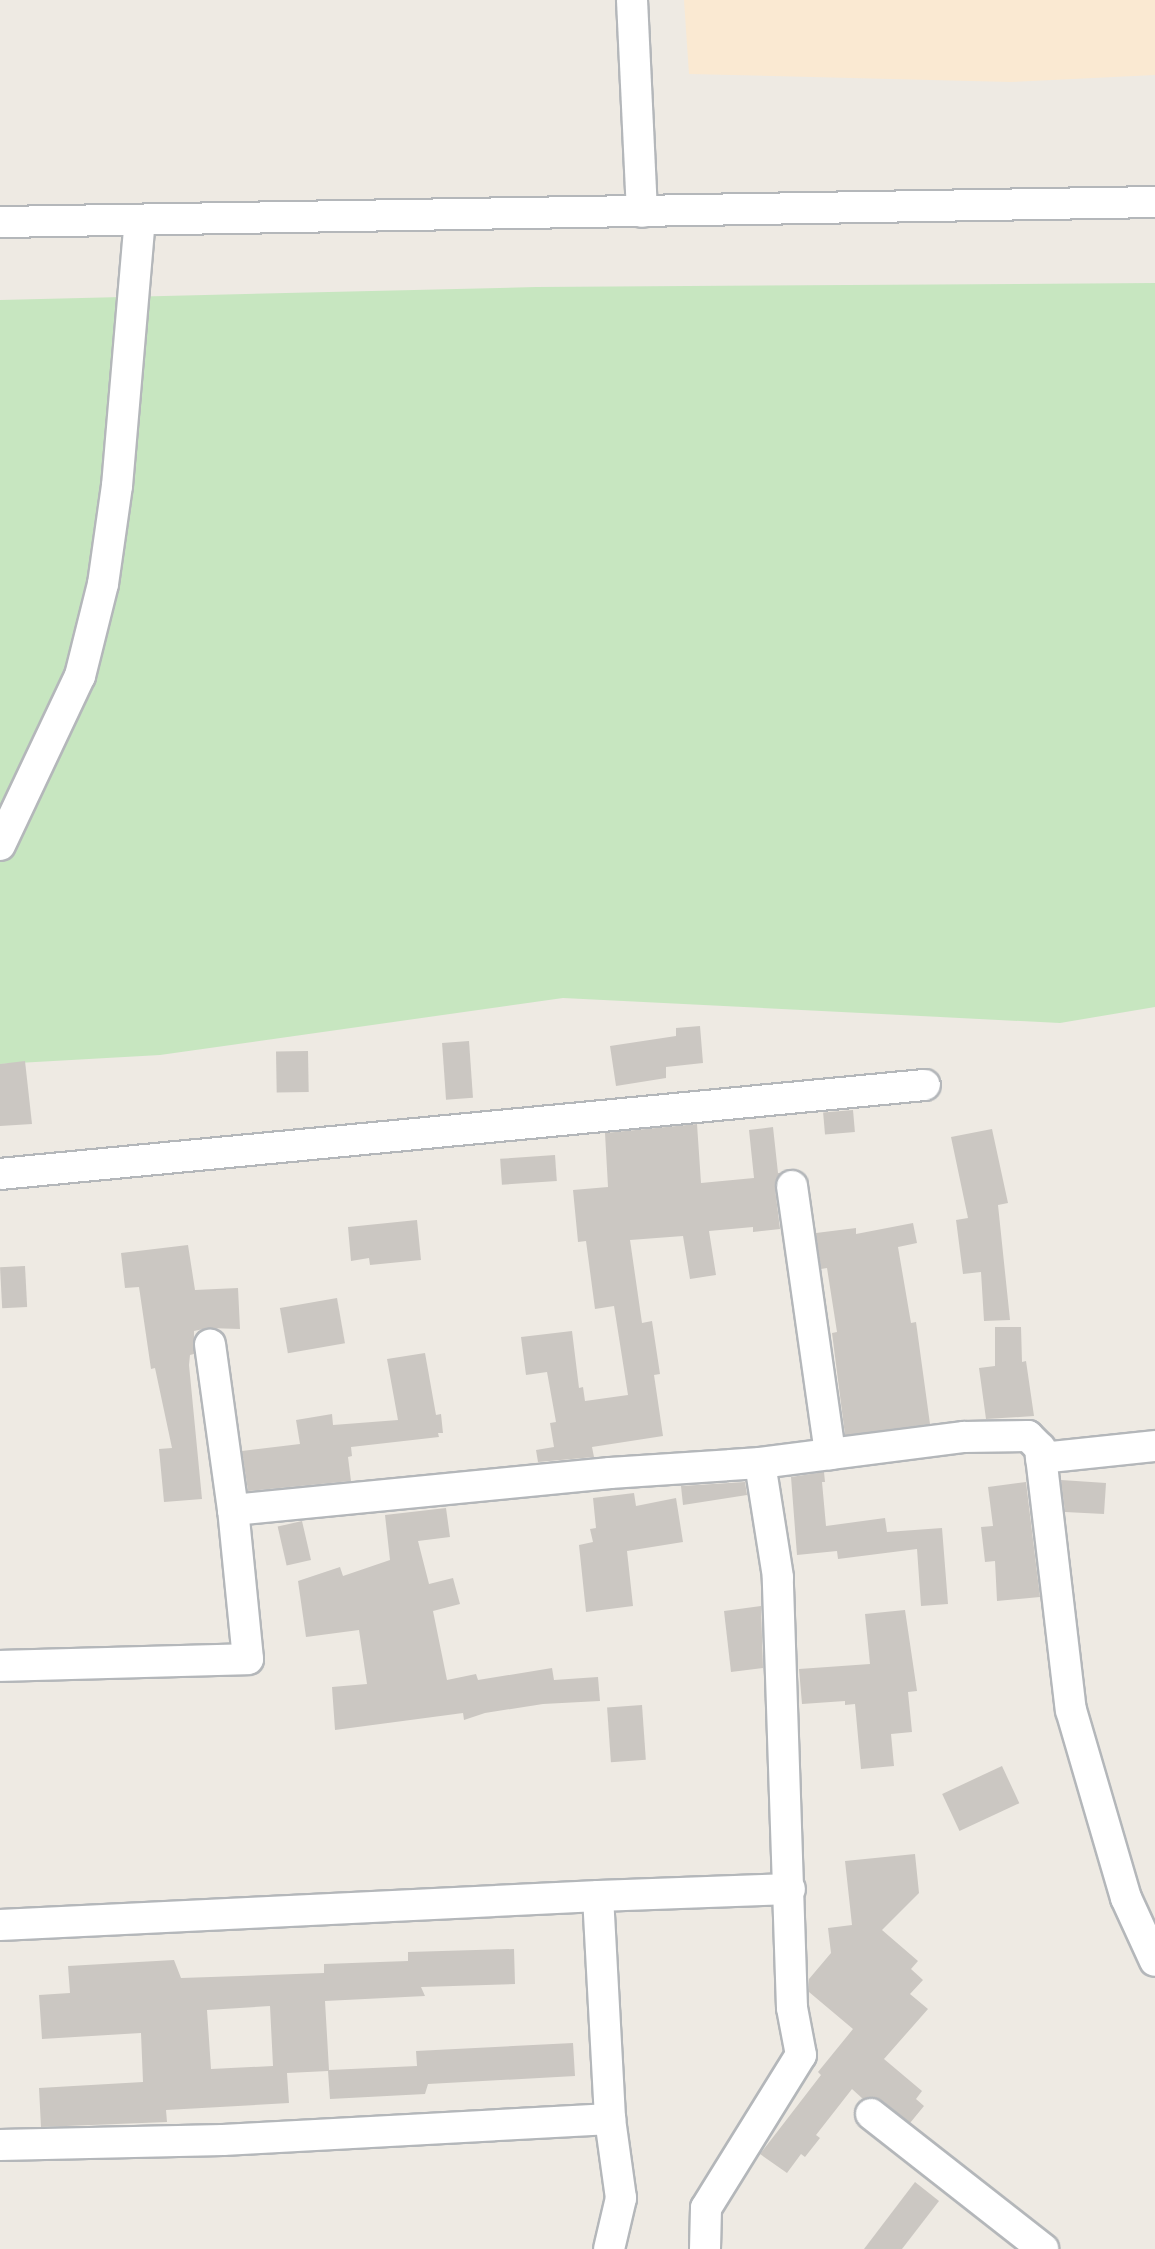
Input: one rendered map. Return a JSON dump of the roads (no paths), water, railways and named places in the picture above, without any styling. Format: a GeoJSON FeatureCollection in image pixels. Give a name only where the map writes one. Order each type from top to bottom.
{"type":"FeatureCollection","features":[{"type":"Feature","properties":{"kind":"street"},"geometry":{"type":"LineString","coordinates":[[632,0],[642,212]]}},
{"type":"Feature","properties":{"kind":"street"},"geometry":{"type":"LineString","coordinates":[[0,222],[1155,202]]}},
{"type":"Feature","properties":{"kind":"street"},"geometry":{"type":"LineString","coordinates":[[0,845],[80,676],[103,584],[117,486],[140,220]]}},
{"type":"Feature","properties":{"kind":"street"},"geometry":{"type":"LineString","coordinates":[[0,1174],[925,1085]]}},
{"type":"Feature","properties":{"kind":"street"},"geometry":{"type":"LineString","coordinates":[[792,1186],[830,1454]]}},
{"type":"Feature","properties":{"kind":"street"},"geometry":{"type":"LineString","coordinates":[[0,1666],[248,1659],[233,1510],[211,1345]]}},
{"type":"Feature","properties":{"kind":"street"},"geometry":{"type":"LineString","coordinates":[[233,1510],[610,1473],[760,1463],[964,1437],[1027,1436],[1040,1448],[1071,1710],[1126,1898],[1155,1961]]}},
{"type":"Feature","properties":{"kind":"street"},"geometry":{"type":"LineString","coordinates":[[1041,1458],[1155,1446]]}},
{"type":"Feature","properties":{"kind":"street"},"geometry":{"type":"LineString","coordinates":[[705,2249],[706,2208],[801,2055],[792,2008],[778,1577],[760,1463]]}},
{"type":"Feature","properties":{"kind":"street"},"geometry":{"type":"LineString","coordinates":[[0,1925],[790,1889]]}},
{"type":"Feature","properties":{"kind":"street"},"geometry":{"type":"LineString","coordinates":[[598,1896],[610,2119],[621,2198],[608,2249]]}},
{"type":"Feature","properties":{"kind":"street"},"geometry":{"type":"LineString","coordinates":[[871,2114],[1043,2249]]}},
{"type":"Feature","properties":{"kind":"street"},"geometry":{"type":"LineString","coordinates":[[0,2145],[223,2140],[610,2119]]}}]}
